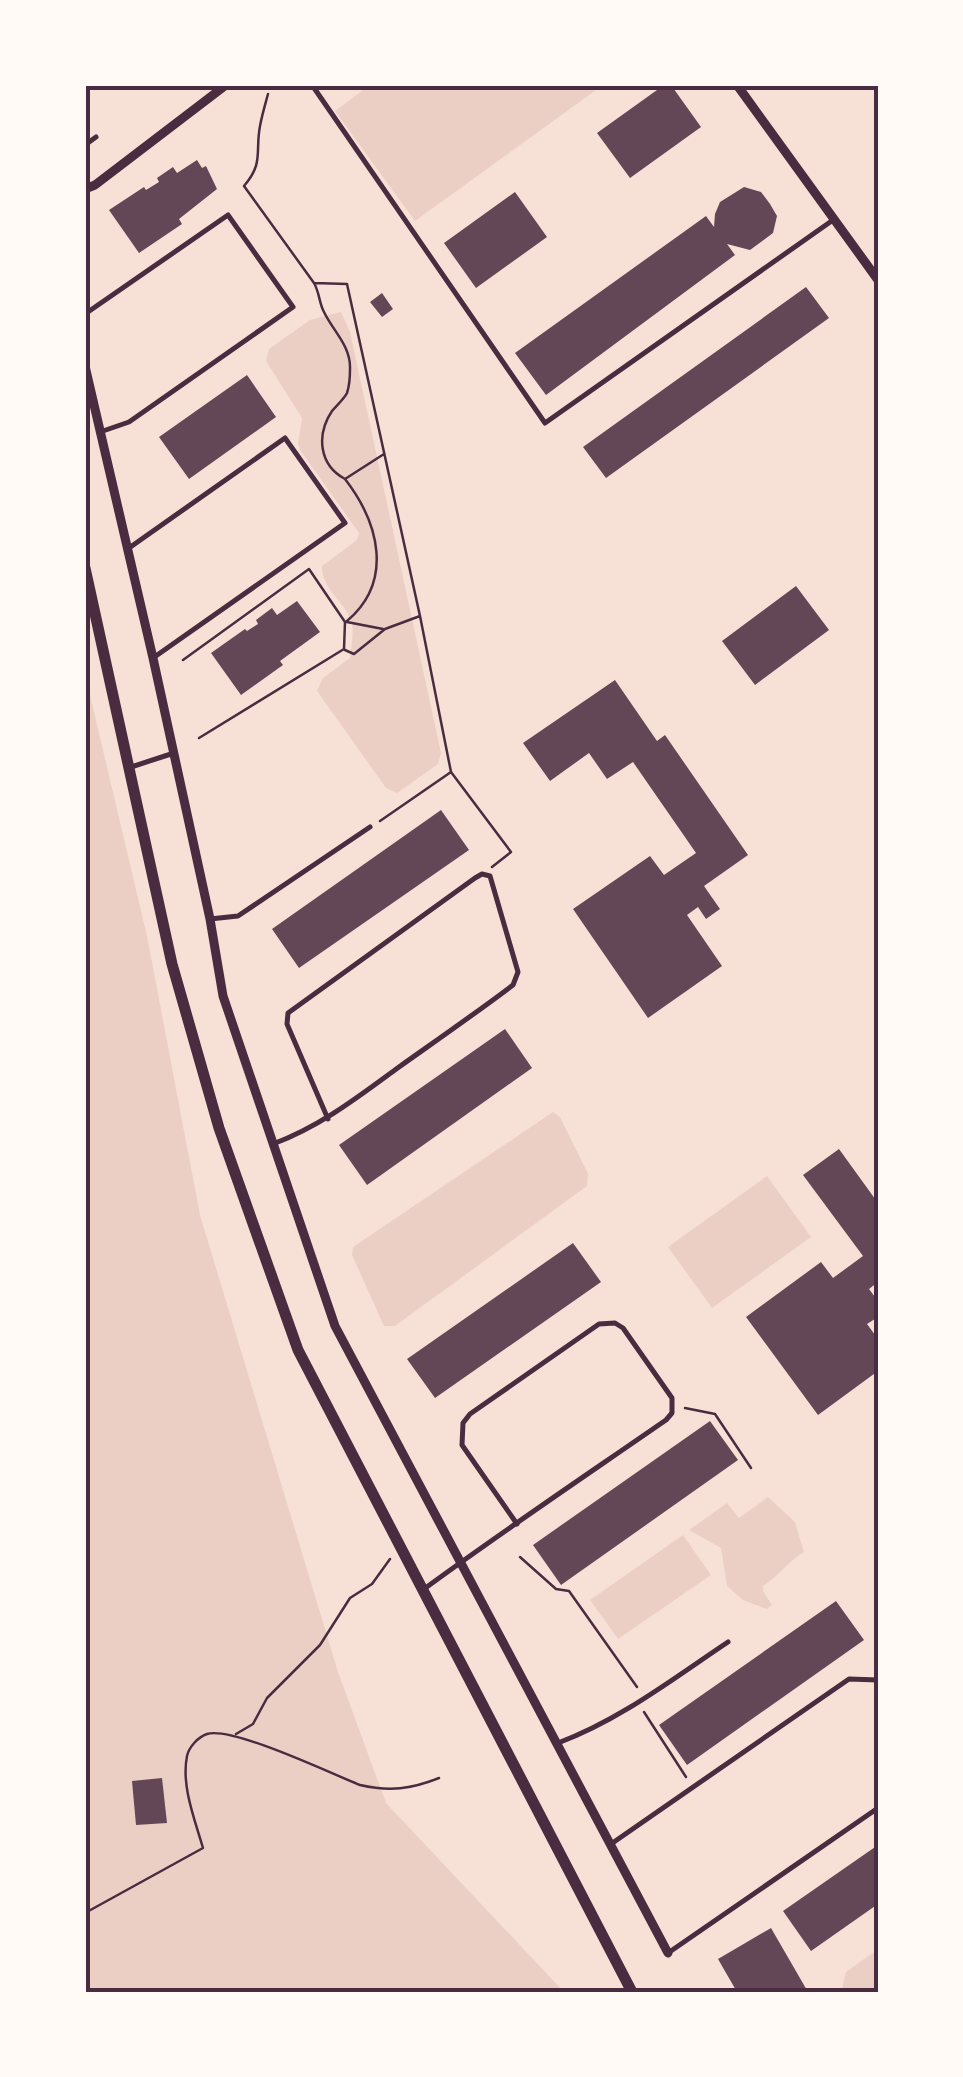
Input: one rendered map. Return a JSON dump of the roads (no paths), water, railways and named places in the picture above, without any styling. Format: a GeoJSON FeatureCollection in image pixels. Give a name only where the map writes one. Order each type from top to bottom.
{"type":"FeatureCollection","features":[{"type":"Feature","properties":{"kind":"street"},"geometry":{"type":"LineString","coordinates":[[85,189],[226,85]]}},
{"type":"Feature","properties":{"kind":"street"},"geometry":{"type":"LineString","coordinates":[[738,85],[878,280]]}},
{"type":"Feature","properties":{"kind":"street"},"geometry":{"type":"LineString","coordinates":[[85,366],[129,548],[210,919],[223,996],[336,1326],[668,1953]]}},
{"type":"Feature","properties":{"kind":"street"},"geometry":{"type":"LineString","coordinates":[[85,568],[172,964],[220,1128],[298,1350],[632,1992]]}},
{"type":"Feature","properties":{"kind":"lane"},"geometry":{"type":"LineString","coordinates":[[312,85],[545,423],[834,219]]}},
{"type":"Feature","properties":{"kind":"lane"},"geometry":{"type":"LineString","coordinates":[[85,145],[96,136]]}},
{"type":"Feature","properties":{"kind":"lane"},"geometry":{"type":"LineString","coordinates":[[85,314],[228,215],[293,307],[130,422],[100,432]]}},
{"type":"Feature","properties":{"kind":"lane"},"geometry":{"type":"LineString","coordinates":[[129,548],[286,438],[345,523],[153,658]]}},
{"type":"Feature","properties":{"kind":"lane"},"geometry":{"type":"LineString","coordinates":[[129,767],[172,754]]}},
{"type":"Feature","properties":{"kind":"lane"},"geometry":{"type":"LineString","coordinates":[[210,919],[238,916],[370,828]]}},
{"type":"Feature","properties":{"kind":"lane"},"geometry":{"type":"LineString","coordinates":[[273,1144],[328,1119],[514,985],[518,972],[493,882],[482,874],[288,1013],[287,1024],[328,1119]]}},
{"type":"Feature","properties":{"kind":"lane"},"geometry":{"type":"LineString","coordinates":[[422,1591],[666,1420],[674,1405],[672,1398],[622,1328],[606,1322],[598,1324],[470,1414],[463,1423],[462,1445],[517,1524]]}},
{"type":"Feature","properties":{"kind":"lane"},"geometry":{"type":"LineString","coordinates":[[555,1744],[583,1734],[642,1700],[728,1642]]}},
{"type":"Feature","properties":{"kind":"lane"},"geometry":{"type":"LineString","coordinates":[[608,1846],[849,1680],[878,1680]]}},
{"type":"Feature","properties":{"kind":"lane"},"geometry":{"type":"LineString","coordinates":[[668,1953],[878,1808]]}}]}
